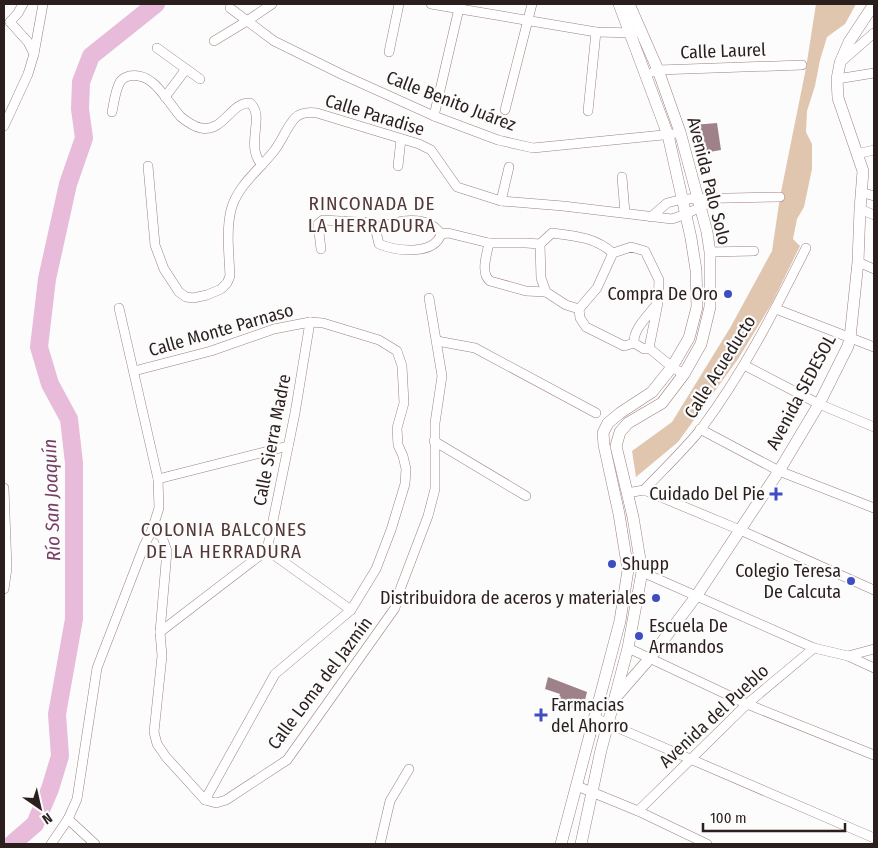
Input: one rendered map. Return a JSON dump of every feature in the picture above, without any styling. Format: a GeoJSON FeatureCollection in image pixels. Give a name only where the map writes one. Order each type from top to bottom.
{"type":"FeatureCollection","features":[{"type":"Feature","properties":{"kind":"main road","name":"Avenida Palo Solo"},"geometry":{"type":"LineString","coordinates":[[581,844],[608,722],[628,648],[642,572],[633,517],[616,446],[620,432],[628,424],[662,403],[684,374],[700,344],[710,307],[710,252],[707,232],[680,132],[658,70],[619,4]]}},
{"type":"Feature","properties":{"kind":"main road","name":"Avenida Palo Solo"},"geometry":{"type":"LineString","coordinates":[[561,844],[620,621],[628,570],[603,434],[608,423],[652,392],[672,367],[689,338],[697,307],[696,270],[683,199],[668,135],[646,76],[629,4]]}},
{"type":"Feature","properties":{"kind":"main road","name":"Avenida SEDESOL"},"geometry":{"type":"LineString","coordinates":[[595,718],[650,658],[696,595],[780,471],[819,404],[850,338],[858,262],[863,171],[838,98],[837,79],[840,63],[850,42],[874,4]]}},
{"type":"Feature","properties":{"kind":"street"},"geometry":{"type":"LineString","coordinates":[[22,4],[18,13],[7,22],[28,42],[34,54]]}},
{"type":"Feature","properties":{"kind":"street"},"geometry":{"type":"LineString","coordinates":[[4,126],[28,74],[34,54],[42,4]]}},
{"type":"Feature","properties":{"kind":"street"},"geometry":{"type":"LineString","coordinates":[[214,41],[272,4]]}},
{"type":"Feature","properties":{"kind":"street"},"geometry":{"type":"LineString","coordinates":[[389,52],[399,4]]}},
{"type":"Feature","properties":{"kind":"street"},"geometry":{"type":"LineString","coordinates":[[430,4],[460,6],[596,32],[635,33]]}},
{"type":"Feature","properties":{"kind":"street"},"geometry":{"type":"LineString","coordinates":[[505,110],[532,4]]}},
{"type":"Feature","properties":{"kind":"street"},"geometry":{"type":"LineString","coordinates":[[434,116],[460,6]]}},
{"type":"Feature","properties":{"kind":"street","name":"Calle Benito Juárez"},"geometry":{"type":"LineString","coordinates":[[230,8],[274,41],[343,75],[434,116],[498,140],[532,148],[668,135],[680,132]]}},
{"type":"Feature","properties":{"kind":"street"},"geometry":{"type":"LineString","coordinates":[[588,111],[596,32]]}},
{"type":"Feature","properties":{"kind":"street"},"geometry":{"type":"LineString","coordinates":[[840,63],[874,33]]}},
{"type":"Feature","properties":{"kind":"street"},"geometry":{"type":"LineString","coordinates":[[157,48],[200,79]]}},
{"type":"Feature","properties":{"kind":"street","name":"Calle Laurel"},"geometry":{"type":"LineString","coordinates":[[646,76],[658,70],[802,65]]}},
{"type":"Feature","properties":{"kind":"street"},"geometry":{"type":"LineString","coordinates":[[165,97],[186,69]]}},
{"type":"Feature","properties":{"kind":"street"},"geometry":{"type":"LineString","coordinates":[[837,79],[874,73]]}},
{"type":"Feature","properties":{"kind":"street"},"geometry":{"type":"LineString","coordinates":[[112,112],[121,81],[126,76],[132,75],[143,77],[153,82],[183,119],[200,128],[209,128],[216,125],[245,102],[250,103],[256,111],[254,151],[262,165]]}},
{"type":"Feature","properties":{"kind":"street","name":"Calle Paradise"},"geometry":{"type":"LineString","coordinates":[[148,166],[155,245],[164,269],[179,292],[186,297],[193,298],[221,289],[227,283],[230,276],[228,228],[231,208],[238,192],[276,149],[285,131],[296,117],[306,112],[317,112],[419,144],[431,150],[456,186],[501,201],[672,218],[686,214],[698,202],[717,199],[780,197]]}},
{"type":"Feature","properties":{"kind":"street"},"geometry":{"type":"LineString","coordinates":[[398,166],[401,139]]}},
{"type":"Feature","properties":{"kind":"street"},"geometry":{"type":"LineString","coordinates":[[857,154],[874,150]]}},
{"type":"Feature","properties":{"kind":"street"},"geometry":{"type":"LineString","coordinates":[[501,201],[509,167]]}},
{"type":"Feature","properties":{"kind":"street"},"geometry":{"type":"LineString","coordinates":[[622,177],[625,213]]}},
{"type":"Feature","properties":{"kind":"street"},"geometry":{"type":"LineString","coordinates":[[861,192],[874,196]]}},
{"type":"Feature","properties":{"kind":"street"},"geometry":{"type":"LineString","coordinates":[[651,217],[667,203],[683,199],[698,202]]}},
{"type":"Feature","properties":{"kind":"street"},"geometry":{"type":"LineString","coordinates":[[860,209],[874,215]]}},
{"type":"Feature","properties":{"kind":"street"},"geometry":{"type":"LineString","coordinates":[[321,249],[318,224],[323,220],[374,222],[379,244],[389,248],[426,250],[439,240],[441,234]]}},
{"type":"Feature","properties":{"kind":"street"},"geometry":{"type":"LineString","coordinates":[[376,228],[397,221],[422,221],[436,227],[441,234]]}},
{"type":"Feature","properties":{"kind":"street"},"geometry":{"type":"LineString","coordinates":[[441,234],[448,233],[489,243],[540,244],[552,234],[560,234],[593,240],[602,244],[613,253]]}},
{"type":"Feature","properties":{"kind":"street"},"geometry":{"type":"LineString","coordinates":[[489,243],[484,272],[490,280],[526,291],[546,292],[566,304],[579,309]]}},
{"type":"Feature","properties":{"kind":"street"},"geometry":{"type":"LineString","coordinates":[[540,244],[541,278],[546,292]]}},
{"type":"Feature","properties":{"kind":"street"},"geometry":{"type":"LineString","coordinates":[[649,348],[658,303],[659,280],[646,251],[631,247],[613,253],[598,288],[579,309],[580,318],[586,327],[624,346],[634,343],[644,349],[649,348],[672,367],[684,374]]}},
{"type":"Feature","properties":{"kind":"street","name":"Calle Acueducto"},"geometry":{"type":"LineString","coordinates":[[644,490],[700,429],[744,365],[776,309],[806,248]]}},
{"type":"Feature","properties":{"kind":"street"},"geometry":{"type":"LineString","coordinates":[[710,252],[754,251]]}},
{"type":"Feature","properties":{"kind":"street"},"geometry":{"type":"LineString","coordinates":[[858,262],[874,268]]}},
{"type":"Feature","properties":{"kind":"street","name":"Calle Loma del Jazmín"},"geometry":{"type":"LineString","coordinates":[[205,800],[216,803],[226,800],[287,760],[395,608],[428,516],[435,489],[434,423],[442,376],[429,298]]}},
{"type":"Feature","properties":{"kind":"street"},"geometry":{"type":"LineString","coordinates":[[634,343],[634,336],[640,326],[658,303]]}},
{"type":"Feature","properties":{"kind":"street"},"geometry":{"type":"LineString","coordinates":[[51,844],[68,819],[77,799],[97,668],[159,508],[158,479],[119,308]]}},
{"type":"Feature","properties":{"kind":"street"},"geometry":{"type":"LineString","coordinates":[[776,309],[874,347]]}},
{"type":"Feature","properties":{"kind":"street","name":"Calle Monte Parnaso"},"geometry":{"type":"LineString","coordinates":[[134,371],[211,351],[274,329],[310,322],[324,323],[379,340],[397,351],[402,366],[404,403],[397,428],[398,445],[406,469],[405,484],[392,530],[376,569],[350,610],[275,674],[205,800]]}},
{"type":"Feature","properties":{"kind":"street","name":"Calle Sierra Madre"},"geometry":{"type":"LineString","coordinates":[[267,550],[295,413],[310,322]]}},
{"type":"Feature","properties":{"kind":"street"},"geometry":{"type":"LineString","coordinates":[[437,341],[475,348],[596,413]]}},
{"type":"Feature","properties":{"kind":"street"},"geometry":{"type":"LineString","coordinates":[[744,365],[819,404],[874,427]]}},
{"type":"Feature","properties":{"kind":"street"},"geometry":{"type":"LineString","coordinates":[[700,429],[780,471],[874,508]]}},
{"type":"Feature","properties":{"kind":"street"},"geometry":{"type":"LineString","coordinates":[[434,441],[526,496]]}},
{"type":"Feature","properties":{"kind":"street"},"geometry":{"type":"LineString","coordinates":[[158,479],[288,446]]}},
{"type":"Feature","properties":{"kind":"street"},"geometry":{"type":"LineString","coordinates":[[4,488],[7,568],[4,589]]}},
{"type":"Feature","properties":{"kind":"street"},"geometry":{"type":"LineString","coordinates":[[626,493],[644,490],[740,530],[874,590]]}},
{"type":"Feature","properties":{"kind":"street"},"geometry":{"type":"LineString","coordinates":[[152,530],[162,537],[168,551],[160,632],[162,656],[154,732],[166,758],[205,800]]}},
{"type":"Feature","properties":{"kind":"street"},"geometry":{"type":"LineString","coordinates":[[160,632],[267,550],[350,610]]}},
{"type":"Feature","properties":{"kind":"street"},"geometry":{"type":"LineString","coordinates":[[642,572],[814,648],[848,656],[874,668]]}},
{"type":"Feature","properties":{"kind":"street"},"geometry":{"type":"LineString","coordinates":[[628,648],[747,704],[874,755]]}},
{"type":"Feature","properties":{"kind":"street","name":"Avenida del Pueblo"},"geometry":{"type":"LineString","coordinates":[[638,811],[747,704],[814,648]]}},
{"type":"Feature","properties":{"kind":"street"},"geometry":{"type":"LineString","coordinates":[[848,656],[874,649]]}},
{"type":"Feature","properties":{"kind":"street"},"geometry":{"type":"LineString","coordinates":[[595,718],[874,838]]}},
{"type":"Feature","properties":{"kind":"street"},"geometry":{"type":"LineString","coordinates":[[380,844],[390,801],[409,769]]}},
{"type":"Feature","properties":{"kind":"street"},"geometry":{"type":"LineString","coordinates":[[577,786],[638,811],[707,844]]}},
{"type":"Feature","properties":{"kind":"street"},"geometry":{"type":"LineString","coordinates":[[68,819],[95,844]]}},
{"type":"Feature","properties":{"kind":"shaded area"},"geometry":{"type":"Polygon","coordinates":[[[816,4],[856,4],[845,24],[827,37],[807,111],[806,132],[812,144],[812,169],[804,207],[797,219],[793,239],[800,246],[772,303],[738,359],[678,442],[636,477],[632,451],[672,422],[730,328],[772,251],[780,197],[806,68],[816,4]]]}},
{"type":"Feature","properties":{"kind":"building"},"geometry":{"type":"Polygon","coordinates":[[[717,123],[721,150],[698,154],[693,125],[717,123]]]}},
{"type":"Feature","properties":{"kind":"building"},"geometry":{"type":"Polygon","coordinates":[[[548,677],[587,692],[582,712],[557,703],[560,694],[545,689],[548,677]]]}},
{"type":"Feature","properties":{"kind":"waterway","name":"Río San Joaquín"},"geometry":{"type":"LineString","coordinates":[[12,844],[35,824],[50,789],[60,756],[57,714],[74,619],[74,463],[69,419],[50,384],[39,347],[47,279],[68,184],[84,138],[80,109],[81,82],[91,56],[156,4]]}},
{"type":"Feature","properties":{"kind":"place","name":"Compra De Oro"},"geometry":{"type":"Point","coordinates":[728,294]}},
{"type":"Feature","properties":{"kind":"place","name":"Cuidado Del Pie"},"geometry":{"type":"Point","coordinates":[776,494]}},
{"type":"Feature","properties":{"kind":"place","name":"Shupp"},"geometry":{"type":"Point","coordinates":[612,564]}},
{"type":"Feature","properties":{"kind":"place","name":"Colegio Teresa De Calcuta"},"geometry":{"type":"Point","coordinates":[851,581]}},
{"type":"Feature","properties":{"kind":"place","name":"Distribuidora de aceros y materiales"},"geometry":{"type":"Point","coordinates":[656,598]}},
{"type":"Feature","properties":{"kind":"place","name":"Escuela De Armandos"},"geometry":{"type":"Point","coordinates":[639,636]}},
{"type":"Feature","properties":{"kind":"place","name":"Farmacias del Ahorro"},"geometry":{"type":"Point","coordinates":[541,715]}},
{"type":"Feature","properties":{"kind":"district","name":"RINCONADA DE LA HERRADURA"},"geometry":{"type":"Point","coordinates":[372,214]}},
{"type":"Feature","properties":{"kind":"district","name":"COLONIA BALCONES DE LA HERRADURA"},"geometry":{"type":"Point","coordinates":[224,540]}}]}
